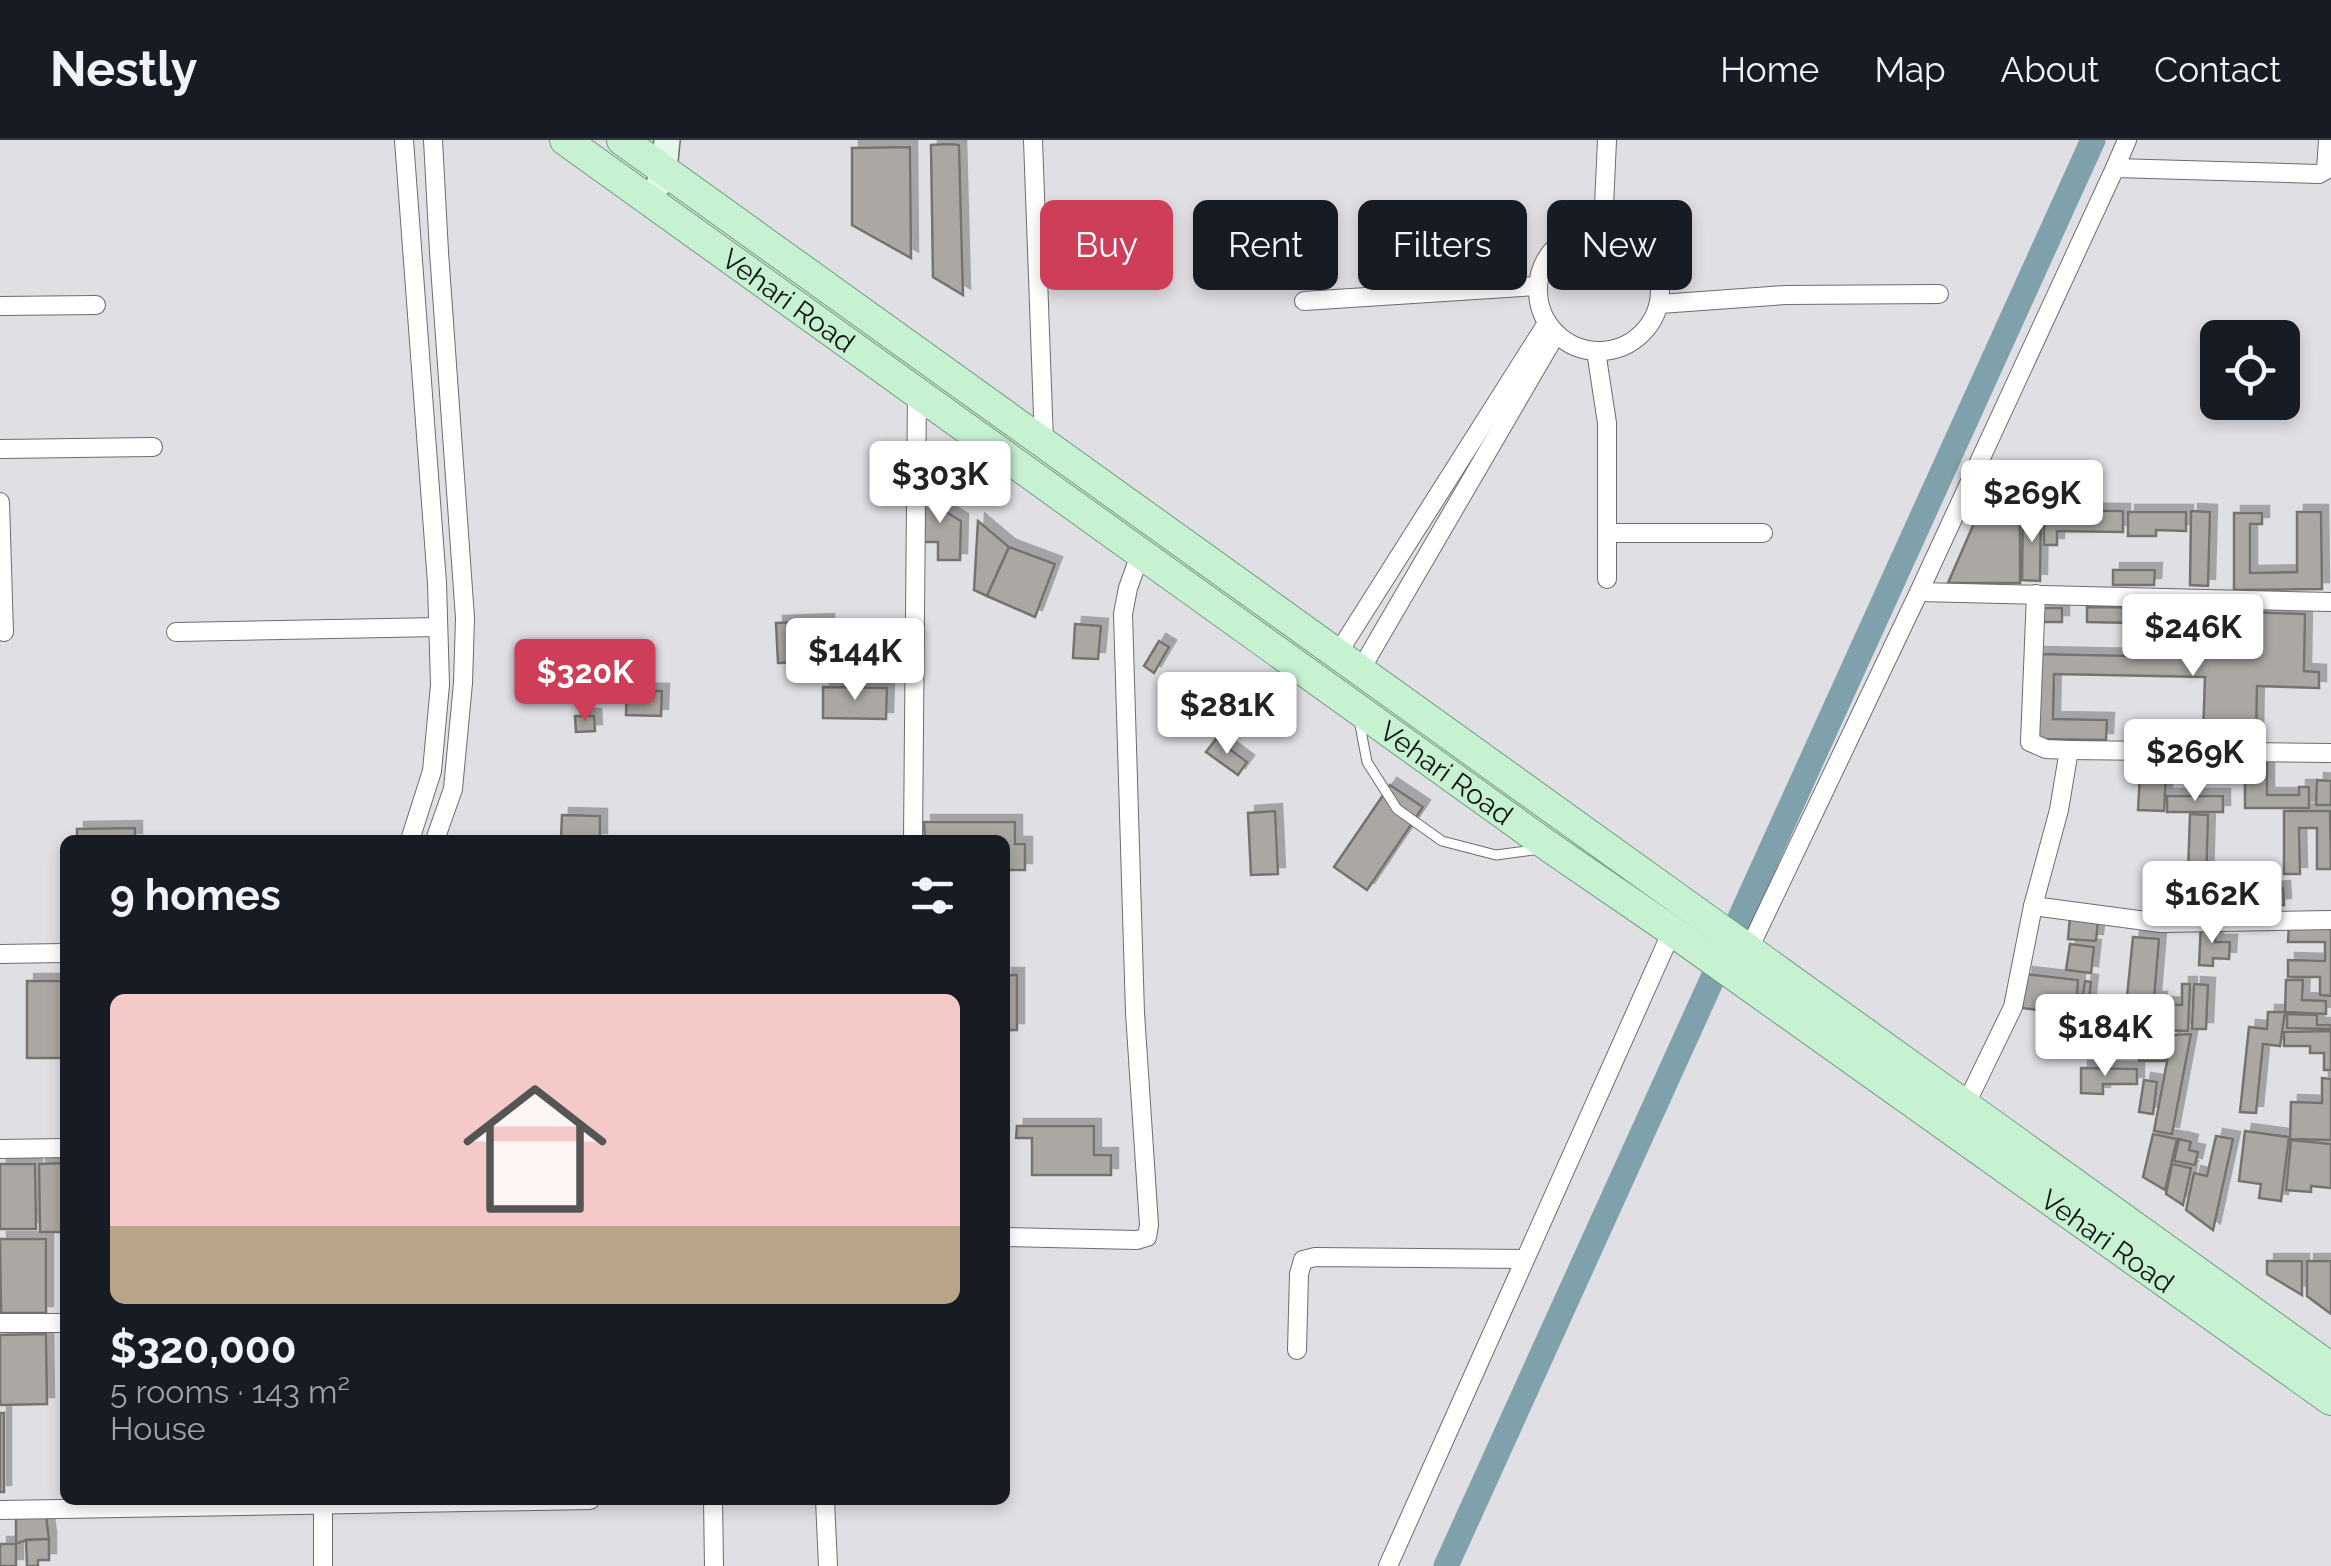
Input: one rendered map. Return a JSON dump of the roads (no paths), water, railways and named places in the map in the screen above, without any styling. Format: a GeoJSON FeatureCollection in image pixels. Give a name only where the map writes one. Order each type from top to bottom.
{"type":"FeatureCollection","features":[{"type":"Feature","properties":{"kind":"main road","name":"Vehari Road"},"geometry":{"type":"LineString","coordinates":[[565,140],[1551,848],[2331,1400]]}},
{"type":"Feature","properties":{"kind":"main road","name":"Vehari Road"},"geometry":{"type":"LineString","coordinates":[[622,140],[666,155],[1044,442],[2331,1368]]}},
{"type":"Feature","properties":{"kind":"main road"},"geometry":{"type":"LineString","coordinates":[[653,204],[666,155]]}},
{"type":"Feature","properties":{"kind":"street"},"geometry":{"type":"LineString","coordinates":[[404,140],[440,685],[432,771],[412,835]]}},
{"type":"Feature","properties":{"kind":"street"},"geometry":{"type":"LineString","coordinates":[[433,140],[465,618],[453,789],[437,835]]}},
{"type":"Feature","properties":{"kind":"street"},"geometry":{"type":"LineString","coordinates":[[1033,140],[1044,442]]}},
{"type":"Feature","properties":{"kind":"street"},"geometry":{"type":"LineString","coordinates":[[1748,951],[2127,140]]}},
{"type":"Feature","properties":{"kind":"street"},"geometry":{"type":"LineString","coordinates":[[2115,168],[2320,174],[2328,162],[2328,140]]}},
{"type":"Feature","properties":{"kind":"street"},"geometry":{"type":"LineString","coordinates":[[1605,200],[1609,141]]}},
{"type":"Feature","properties":{"kind":"street"},"geometry":{"type":"LineString","coordinates":[[1547,258],[1537,286],[1539,306],[1552,328],[1577,348],[1596,352],[1618,349],[1637,339],[1651,324],[1660,304],[1661,290]]}},
{"type":"Feature","properties":{"kind":"street"},"geometry":{"type":"LineString","coordinates":[[1304,301],[1537,286]]}},
{"type":"Feature","properties":{"kind":"street"},"geometry":{"type":"LineString","coordinates":[[1660,304],[1785,295],[1939,294]]}},
{"type":"Feature","properties":{"kind":"street"},"geometry":{"type":"LineString","coordinates":[[0,306],[96,305]]}},
{"type":"Feature","properties":{"kind":"street"},"geometry":{"type":"LineString","coordinates":[[1350,661],[1552,328]]}},
{"type":"Feature","properties":{"kind":"street"},"geometry":{"type":"LineString","coordinates":[[1350,661],[1552,328]]}},
{"type":"Feature","properties":{"kind":"street"},"geometry":{"type":"LineString","coordinates":[[1596,352],[1607,423],[1607,580]]}},
{"type":"Feature","properties":{"kind":"street"},"geometry":{"type":"LineString","coordinates":[[913,835],[916,392]]}},
{"type":"Feature","properties":{"kind":"street"},"geometry":{"type":"LineString","coordinates":[[0,448],[153,448]]}},
{"type":"Feature","properties":{"kind":"street"},"geometry":{"type":"LineString","coordinates":[[0,502],[4,632]]}},
{"type":"Feature","properties":{"kind":"street"},"geometry":{"type":"LineString","coordinates":[[1607,533],[1763,533]]}},
{"type":"Feature","properties":{"kind":"street"},"geometry":{"type":"LineString","coordinates":[[1010,1237],[1147,1237],[1135,1013],[1123,614],[1141,552]]}},
{"type":"Feature","properties":{"kind":"street"},"geometry":{"type":"LineString","coordinates":[[1919,592],[2331,602]]}},
{"type":"Feature","properties":{"kind":"street"},"geometry":{"type":"LineString","coordinates":[[2036,594],[2030,742],[2046,749],[2069,750],[2331,753]]}},
{"type":"Feature","properties":{"kind":"street"},"geometry":{"type":"LineString","coordinates":[[176,632],[438,627]]}},
{"type":"Feature","properties":{"kind":"street"},"geometry":{"type":"LineString","coordinates":[[1966,1106],[2013,1007],[2033,906],[2059,810],[2069,750]]}},
{"type":"Feature","properties":{"kind":"street"},"geometry":{"type":"LineString","coordinates":[[2033,906],[2161,923],[2331,920]]}},
{"type":"Feature","properties":{"kind":"street"},"geometry":{"type":"LineString","coordinates":[[1388,1566],[1674,932]]}},
{"type":"Feature","properties":{"kind":"street"},"geometry":{"type":"LineString","coordinates":[[0,954],[60,952]]}},
{"type":"Feature","properties":{"kind":"street"},"geometry":{"type":"LineString","coordinates":[[0,1149],[60,1148]]}},
{"type":"Feature","properties":{"kind":"street"},"geometry":{"type":"LineString","coordinates":[[1297,1350],[1299,1274],[1304,1260],[1316,1256],[1525,1259]]}},
{"type":"Feature","properties":{"kind":"street"},"geometry":{"type":"LineString","coordinates":[[0,1323],[60,1323]]}},
{"type":"Feature","properties":{"kind":"street"},"geometry":{"type":"LineString","coordinates":[[0,1510],[202,1505]]}},
{"type":"Feature","properties":{"kind":"street"},"geometry":{"type":"LineString","coordinates":[[323,1505],[323,1566]]}},
{"type":"Feature","properties":{"kind":"street"},"geometry":{"type":"LineString","coordinates":[[712,1505],[714,1566]]}},
{"type":"Feature","properties":{"kind":"street"},"geometry":{"type":"LineString","coordinates":[[825,1505],[828,1566]]}},
{"type":"Feature","properties":{"kind":"lane"},"geometry":{"type":"LineString","coordinates":[[1350,661],[1367,762],[1397,808],[1442,841],[1496,855],[1551,848],[1585,832]]}},
{"type":"Feature","properties":{"kind":"waterway"},"geometry":{"type":"LineString","coordinates":[[1446,1566],[2093,140]]}}]}
